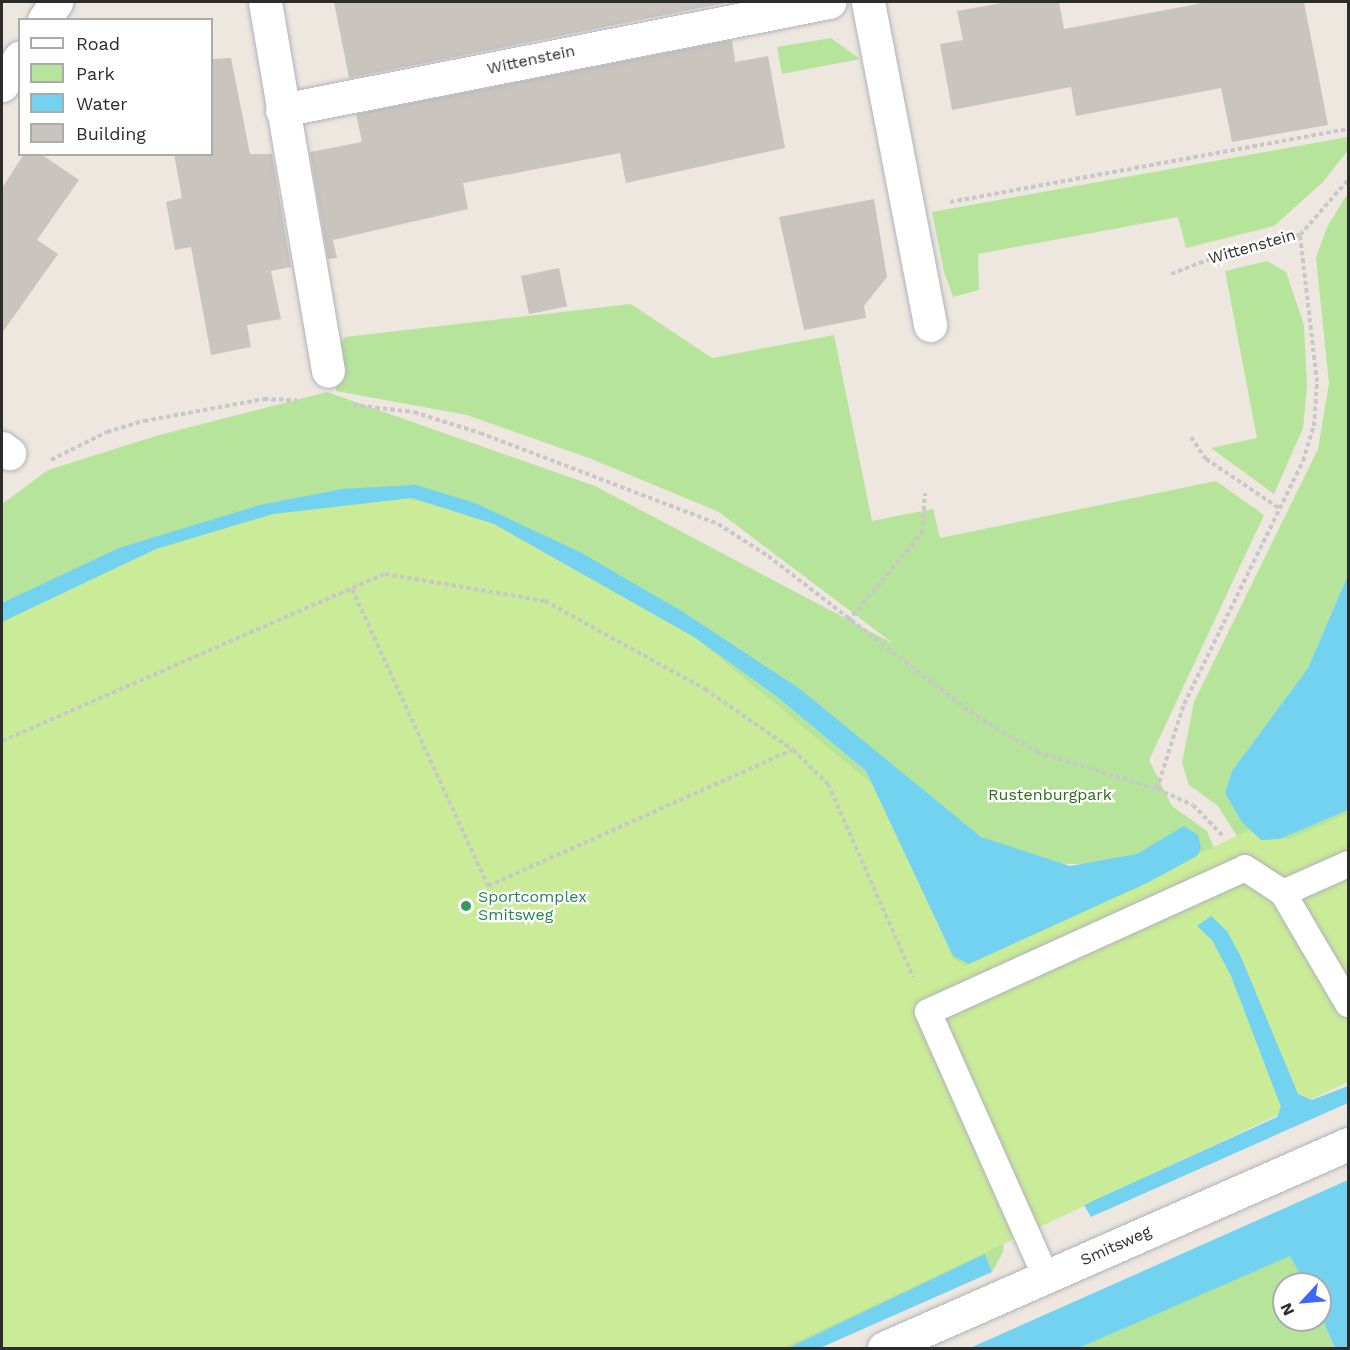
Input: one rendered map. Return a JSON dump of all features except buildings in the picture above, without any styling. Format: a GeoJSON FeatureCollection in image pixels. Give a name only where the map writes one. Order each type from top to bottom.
{"type":"FeatureCollection","features":[{"type":"Feature","properties":{"kind":"street"},"geometry":{"type":"LineString","coordinates":[[45,18],[56,2]]}},
{"type":"Feature","properties":{"kind":"street"},"geometry":{"type":"LineString","coordinates":[[265,2],[328,371]]}},
{"type":"Feature","properties":{"kind":"street","name":"Wittenstein"},"geometry":{"type":"LineString","coordinates":[[282,110],[779,5],[829,2]]}},
{"type":"Feature","properties":{"kind":"street"},"geometry":{"type":"LineString","coordinates":[[868,2],[930,325]]}},
{"type":"Feature","properties":{"kind":"street"},"geometry":{"type":"LineString","coordinates":[[2,85],[18,60]]}},
{"type":"Feature","properties":{"kind":"street","name":"Smitsweg"},"geometry":{"type":"LineString","coordinates":[[884,1348],[1348,1144]]}},
{"type":"Feature","properties":{"kind":"lane"},"geometry":{"type":"LineString","coordinates":[[1283,893],[1348,864]]}},
{"type":"Feature","properties":{"kind":"lane"},"geometry":{"type":"LineString","coordinates":[[1046,1277],[928,1012],[1245,868],[1283,893],[1348,1004]]}},
{"type":"Feature","properties":{"kind":"path"},"geometry":{"type":"LineString","coordinates":[[908,210],[1348,129]]}},
{"type":"Feature","properties":{"kind":"path","name":"Wittenstein"},"geometry":{"type":"LineString","coordinates":[[1171,274],[1223,254],[1300,235],[1348,180]]}},
{"type":"Feature","properties":{"kind":"path"},"geometry":{"type":"LineString","coordinates":[[1157,789],[1184,704],[1279,508],[1311,435],[1317,382],[1300,235]]}},
{"type":"Feature","properties":{"kind":"path"},"geometry":{"type":"LineString","coordinates":[[46,462],[107,432],[144,421],[264,399],[308,401]]}},
{"type":"Feature","properties":{"kind":"path"},"geometry":{"type":"LineString","coordinates":[[340,403],[414,412],[669,503],[718,524],[768,556],[848,621],[976,716],[1037,753],[1157,789],[1193,805],[1212,821],[1245,868]]}},
{"type":"Feature","properties":{"kind":"path"},"geometry":{"type":"LineString","coordinates":[[1191,437],[1206,459],[1279,508]]}},
{"type":"Feature","properties":{"kind":"path"},"geometry":{"type":"LineString","coordinates":[[848,621],[922,533],[925,493]]}},
{"type":"Feature","properties":{"kind":"path"},"geometry":{"type":"LineString","coordinates":[[2,741],[385,574],[545,601],[705,689],[793,750],[828,784],[928,1012]]}},
{"type":"Feature","properties":{"kind":"path"},"geometry":{"type":"LineString","coordinates":[[352,589],[488,886],[793,750]]}},
{"type":"Feature","properties":{"kind":"green space"},"geometry":{"type":"Polygon","coordinates":[[[831,38],[860,59],[782,74],[777,47],[831,38]]]}},
{"type":"Feature","properties":{"kind":"green space"},"geometry":{"type":"Polygon","coordinates":[[[1348,137],[1348,150],[1323,182],[1274,226],[1186,248],[1178,217],[978,254],[979,290],[953,297],[944,272],[932,212],[1348,137]]]}},
{"type":"Feature","properties":{"kind":"green space"},"geometry":{"type":"Polygon","coordinates":[[[1348,193],[1348,575],[1308,668],[1232,771],[1225,793],[1280,839],[1348,810],[1348,850],[1240,841],[1218,806],[1189,785],[1182,763],[1194,702],[1318,449],[1329,383],[1316,258],[1327,227],[1348,193]]]}},
{"type":"Feature","properties":{"kind":"green space"},"geometry":{"type":"Polygon","coordinates":[[[1267,261],[1286,272],[1304,325],[1307,387],[1303,428],[1274,494],[1211,448],[1257,438],[1225,271],[1267,261]]]}},
{"type":"Feature","properties":{"kind":"green space","name":"Sportcomplex Smitsweg"},"geometry":{"type":"Polygon","coordinates":[[[631,304],[712,358],[834,335],[872,521],[933,509],[940,538],[1216,481],[1264,515],[1149,760],[1172,806],[1207,831],[1219,860],[1005,1225],[1003,1252],[992,1272],[985,1255],[788,1348],[603,1348],[27,608],[123,561],[273,514],[412,498],[488,522],[429,491],[330,491],[123,550],[2,610],[2,504],[48,470],[159,435],[327,392],[595,486],[894,644],[719,512],[589,458],[467,415],[336,391],[336,348],[345,337],[631,304]],[[539,548],[694,637],[776,696],[866,771],[953,956],[1129,865],[1027,863],[981,837],[735,647],[539,548]]]}},
{"type":"Feature","properties":{"kind":"green space","name":"Sportcomplex Smitsweg"},"geometry":{"type":"Polygon","coordinates":[[[326,497],[403,497],[490,521],[691,634],[882,792],[952,957],[965,966],[1249,830],[1266,838],[1290,839],[1348,813],[1348,1082],[783,1348],[2,1348],[2,613],[185,536],[326,497]]]}},
{"type":"Feature","properties":{"kind":"green space"},"geometry":{"type":"Polygon","coordinates":[[[1290,1255],[1299,1272],[1272,1272],[1272,1332],[1328,1332],[1335,1348],[1079,1348],[1290,1255]]]}},
{"type":"Feature","properties":{"kind":"water"},"geometry":{"type":"Polygon","coordinates":[[[416,485],[475,503],[580,552],[683,612],[800,689],[981,837],[1070,866],[1137,854],[1184,826],[1198,835],[1201,848],[1197,856],[1147,883],[969,964],[953,956],[866,771],[776,696],[694,637],[494,524],[412,498],[273,514],[156,549],[2,622],[2,603],[119,548],[260,505],[342,489],[416,485]]]}},
{"type":"Feature","properties":{"kind":"water"},"geometry":{"type":"Polygon","coordinates":[[[1348,575],[1348,810],[1280,839],[1261,840],[1242,822],[1225,793],[1232,771],[1308,668],[1348,575]]]}},
{"type":"Feature","properties":{"kind":"water"},"geometry":{"type":"Polygon","coordinates":[[[1211,916],[1227,931],[1241,957],[1298,1094],[1312,1100],[1348,1086],[1348,1103],[1091,1217],[1084,1205],[1277,1117],[1281,1107],[1231,976],[1212,940],[1197,926],[1211,916]]]}},
{"type":"Feature","properties":{"kind":"water"},"geometry":{"type":"Polygon","coordinates":[[[1348,1180],[1348,1348],[1335,1348],[1328,1332],[1332,1332],[1332,1272],[1299,1272],[1290,1256],[1079,1348],[970,1348],[1348,1180]]]}},
{"type":"Feature","properties":{"kind":"water"},"geometry":{"type":"Polygon","coordinates":[[[985,1254],[992,1272],[820,1348],[788,1348],[985,1254]]]}},
{"type":"Feature","properties":{"kind":"place","name":"Sportcomplex Smitsweg"},"geometry":{"type":"Point","coordinates":[466,906]}},
{"type":"Feature","properties":{"kind":"park label","name":"Rustenburgpark"},"geometry":{"type":"Point","coordinates":[1050,795]}}]}
